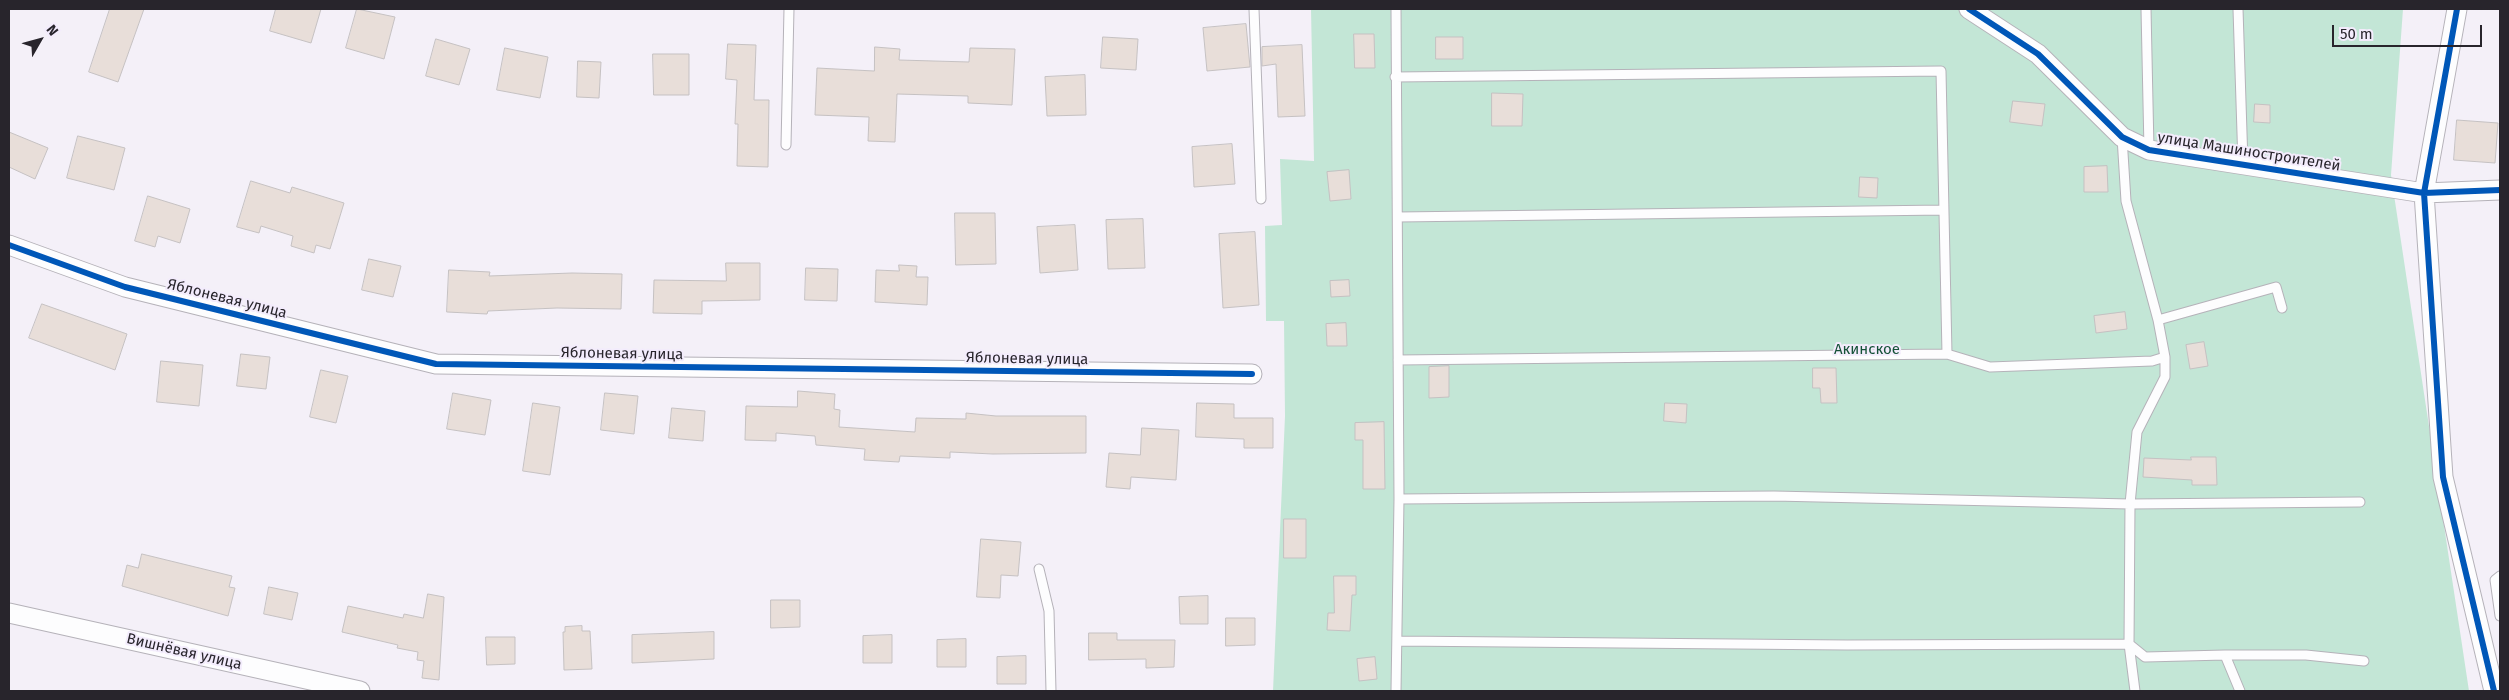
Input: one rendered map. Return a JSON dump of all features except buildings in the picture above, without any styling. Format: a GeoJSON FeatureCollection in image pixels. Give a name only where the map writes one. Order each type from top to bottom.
{"type":"FeatureCollection","features":[{"type":"Feature","properties":{"kind":"street","name":"улица Машиностроителей"},"geometry":{"type":"LineString","coordinates":[[1969,9],[2038,54],[2122,136],[2149,150],[2424,193],[2500,190]]}},
{"type":"Feature","properties":{"kind":"street"},"geometry":{"type":"LineString","coordinates":[[2457,9],[2424,193],[2443,477],[2494,691]]}},
{"type":"Feature","properties":{"kind":"street","name":"Яблоневая улица"},"geometry":{"type":"LineString","coordinates":[[9,245],[125,287],[436,364],[1252,374]]}},
{"type":"Feature","properties":{"kind":"street","name":"Вишнёвая улица"},"geometry":{"type":"LineString","coordinates":[[9,612],[360,691]]}},
{"type":"Feature","properties":{"kind":"lane"},"geometry":{"type":"LineString","coordinates":[[786,146],[789,9]]}},
{"type":"Feature","properties":{"kind":"lane"},"geometry":{"type":"LineString","coordinates":[[1254,9],[1261,199]]}},
{"type":"Feature","properties":{"kind":"lane"},"geometry":{"type":"LineString","coordinates":[[1396,9],[1399,499],[1396,691]]}},
{"type":"Feature","properties":{"kind":"lane"},"geometry":{"type":"LineString","coordinates":[[2146,9],[2149,150]]}},
{"type":"Feature","properties":{"kind":"lane"},"geometry":{"type":"LineString","coordinates":[[2238,9],[2243,164]]}},
{"type":"Feature","properties":{"kind":"lane"},"geometry":{"type":"LineString","coordinates":[[1395,77],[1941,71],[1947,354]]}},
{"type":"Feature","properties":{"kind":"lane"},"geometry":{"type":"LineString","coordinates":[[2122,136],[2126,202],[2158,320],[2165,357],[2165,377],[2137,432],[2130,504],[2129,644],[2135,691]]}},
{"type":"Feature","properties":{"kind":"lane"},"geometry":{"type":"LineString","coordinates":[[1398,217],[1944,210]]}},
{"type":"Feature","properties":{"kind":"lane"},"geometry":{"type":"LineString","coordinates":[[2158,320],[2276,287],[2282,308]]}},
{"type":"Feature","properties":{"kind":"lane"},"geometry":{"type":"LineString","coordinates":[[1398,360],[1947,354],[1990,366],[2152,361],[2165,357]]}},
{"type":"Feature","properties":{"kind":"lane"},"geometry":{"type":"LineString","coordinates":[[1399,499],[1774,496],[2130,504],[2360,502]]}},
{"type":"Feature","properties":{"kind":"lane"},"geometry":{"type":"LineString","coordinates":[[1039,569],[1049,611],[1051,691]]}},
{"type":"Feature","properties":{"kind":"lane"},"geometry":{"type":"LineString","coordinates":[[2500,576],[2495,580],[2500,616]]}},
{"type":"Feature","properties":{"kind":"lane"},"geometry":{"type":"LineString","coordinates":[[1397,641],[1837,645],[2129,644],[2145,657],[2306,655],[2364,661]]}},
{"type":"Feature","properties":{"kind":"lane"},"geometry":{"type":"LineString","coordinates":[[2225,655],[2240,691]]}},
{"type":"Feature","properties":{"kind":"green space","name":"Акинское"},"geometry":{"type":"Polygon","coordinates":[[[1311,9],[2403,9],[2391,175],[2469,691],[1273,691],[1285,416],[1284,321],[1266,321],[1265,226],[1282,225],[1280,159],[1314,161],[1311,9]]]}},
{"type":"Feature","properties":{"kind":"cycle path"},"geometry":{"type":"LineString","coordinates":[[1969,9],[2038,54],[2122,137],[2149,150],[2424,193],[2500,190]]}},
{"type":"Feature","properties":{"kind":"cycle path"},"geometry":{"type":"LineString","coordinates":[[2457,9],[2424,193],[2443,477],[2494,691]]}},
{"type":"Feature","properties":{"kind":"cycle path"},"geometry":{"type":"LineString","coordinates":[[9,245],[125,287],[436,364],[1252,374]]}}]}
